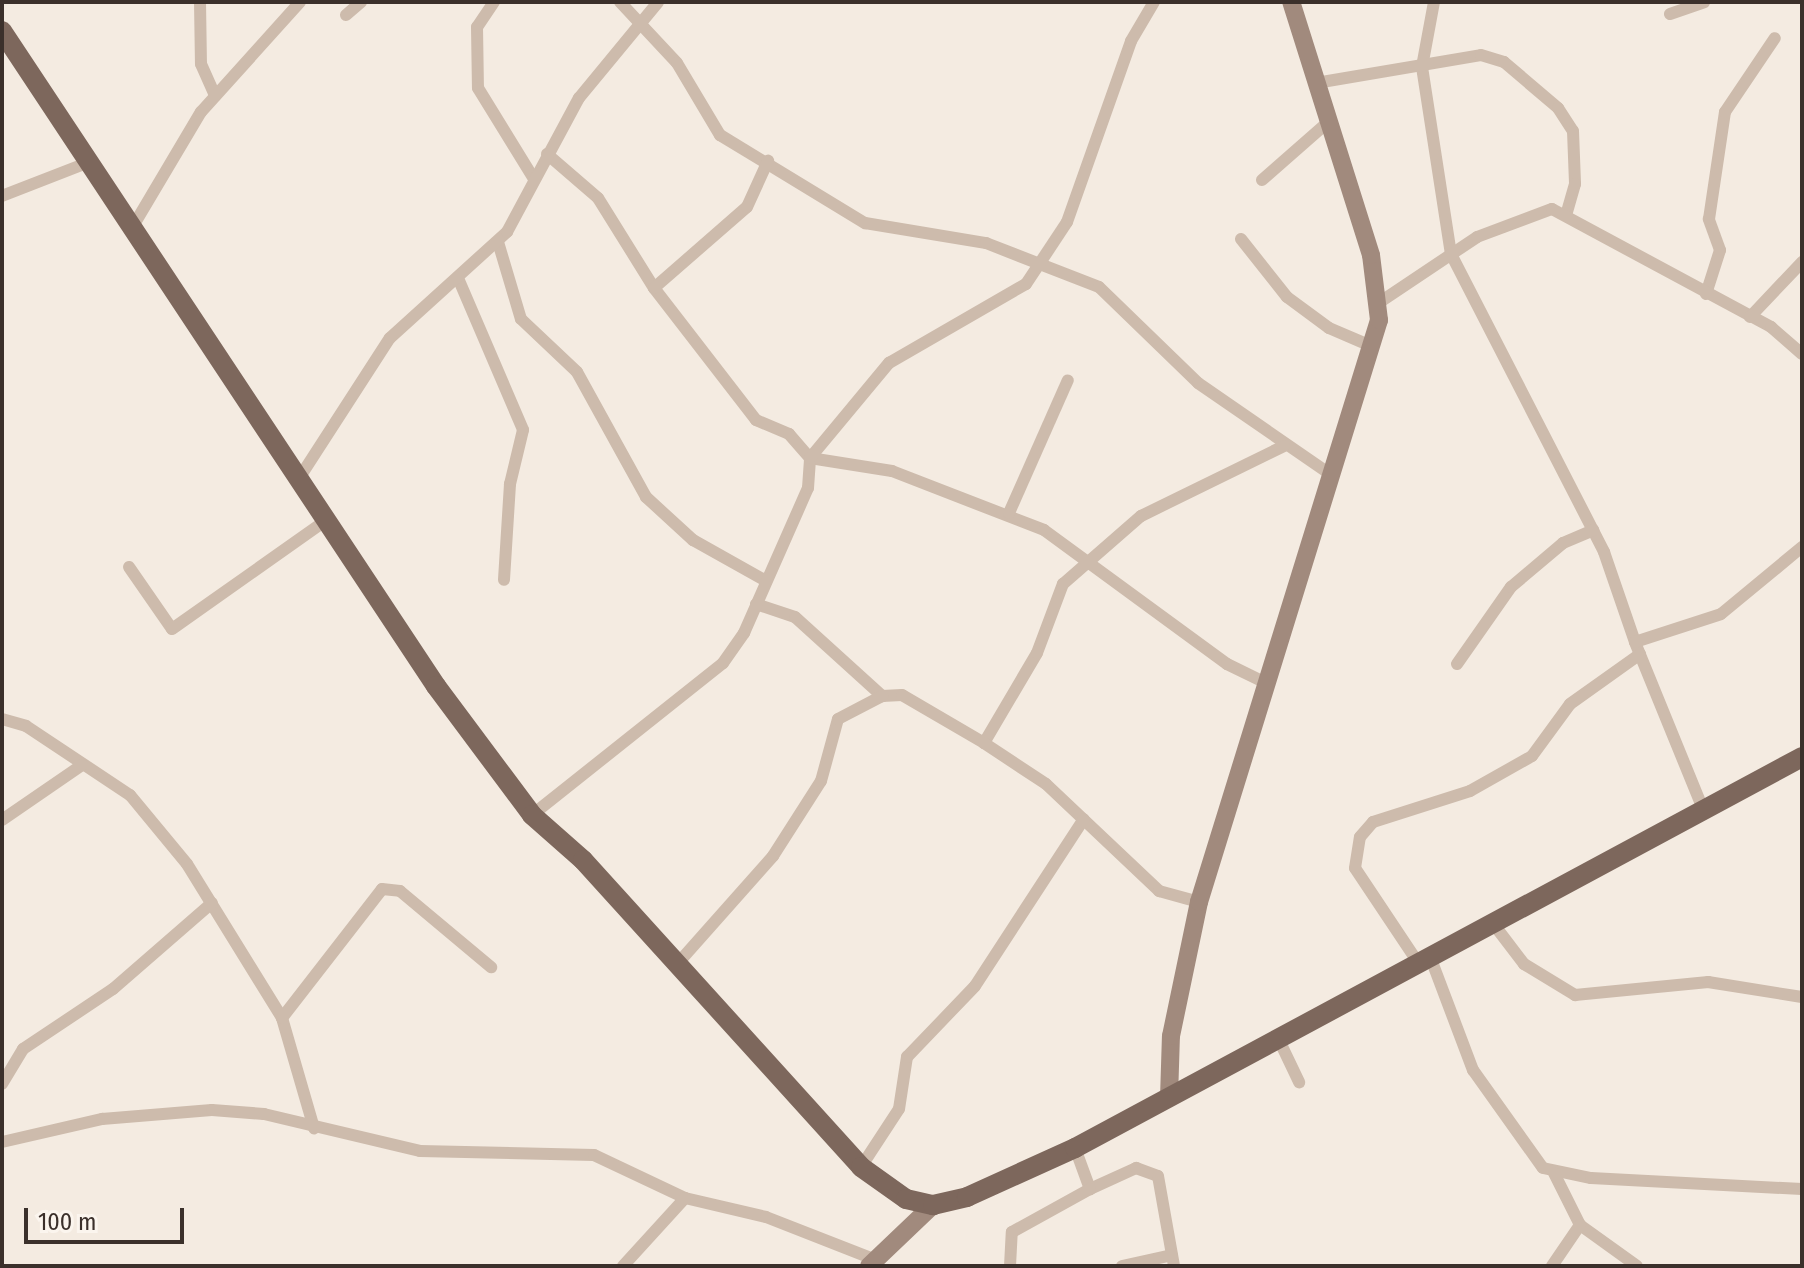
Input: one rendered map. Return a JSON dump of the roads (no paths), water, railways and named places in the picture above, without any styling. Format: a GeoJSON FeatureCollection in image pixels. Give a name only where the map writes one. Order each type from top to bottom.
{"type":"FeatureCollection","features":[{"type":"Feature","properties":{"kind":"main road"},"geometry":{"type":"LineString","coordinates":[[2,31],[325,521],[532,815],[679,962],[861,1167],[892,1192],[933,1205],[1075,1148],[1703,809],[1801,761]]}},
{"type":"Feature","properties":{"kind":"street"},"geometry":{"type":"LineString","coordinates":[[200,2],[201,64],[215,96]]}},
{"type":"Feature","properties":{"kind":"street"},"geometry":{"type":"LineString","coordinates":[[132,228],[215,96],[300,2]]}},
{"type":"Feature","properties":{"kind":"street"},"geometry":{"type":"LineString","coordinates":[[346,15],[361,2]]}},
{"type":"Feature","properties":{"kind":"street"},"geometry":{"type":"LineString","coordinates":[[494,2],[477,27],[478,88],[534,179]]}},
{"type":"Feature","properties":{"kind":"street"},"geometry":{"type":"LineString","coordinates":[[620,2],[677,63],[705,120],[865,223],[986,243],[1038,266],[1099,287],[1182,370],[1284,446],[1330,474]]}},
{"type":"Feature","properties":{"kind":"street"},"geometry":{"type":"LineString","coordinates":[[298,480],[390,338],[498,242],[547,154],[610,53],[658,2]]}},
{"type":"Feature","properties":{"kind":"street"},"geometry":{"type":"LineString","coordinates":[[532,815],[723,663],[756,604],[808,488],[810,458],[889,363],[994,306],[1026,284],[1067,222],[1131,41],[1154,2]]}},
{"type":"Feature","properties":{"kind":"street"},"geometry":{"type":"LineString","coordinates":[[1169,1098],[1171,1036],[1199,902],[1371,346],[1380,302],[1291,2]]}},
{"type":"Feature","properties":{"kind":"street"},"geometry":{"type":"LineString","coordinates":[[1434,2],[1422,67],[1451,254],[1593,530],[1703,809]]}},
{"type":"Feature","properties":{"kind":"street"},"geometry":{"type":"LineString","coordinates":[[1670,14],[1704,2]]}},
{"type":"Feature","properties":{"kind":"street"},"geometry":{"type":"LineString","coordinates":[[1706,294],[1720,250],[1710,205],[1725,112],[1775,38]]}},
{"type":"Feature","properties":{"kind":"street"},"geometry":{"type":"LineString","coordinates":[[1316,83],[1491,56],[1558,108],[1573,131],[1576,158],[1566,215]]}},
{"type":"Feature","properties":{"kind":"street"},"geometry":{"type":"LineString","coordinates":[[1262,180],[1328,122]]}},
{"type":"Feature","properties":{"kind":"street"},"geometry":{"type":"LineString","coordinates":[[547,154],[598,198],[654,288],[756,420],[789,434],[810,458],[892,471],[1009,513],[1089,562],[1227,664],[1266,683]]}},
{"type":"Feature","properties":{"kind":"street"},"geometry":{"type":"LineString","coordinates":[[654,288],[747,207],[768,161]]}},
{"type":"Feature","properties":{"kind":"street"},"geometry":{"type":"LineString","coordinates":[[2,196],[89,162]]}},
{"type":"Feature","properties":{"kind":"street"},"geometry":{"type":"LineString","coordinates":[[1380,302],[1451,254],[1539,209],[1566,215],[1750,317],[1799,348]]}},
{"type":"Feature","properties":{"kind":"street"},"geometry":{"type":"LineString","coordinates":[[1241,239],[1287,297],[1329,328],[1371,346]]}},
{"type":"Feature","properties":{"kind":"street"},"geometry":{"type":"LineString","coordinates":[[498,242],[521,319],[577,372],[646,497],[693,540],[766,581]]}},
{"type":"Feature","properties":{"kind":"street"},"geometry":{"type":"LineString","coordinates":[[1750,317],[1802,262]]}},
{"type":"Feature","properties":{"kind":"street"},"geometry":{"type":"LineString","coordinates":[[458,278],[523,430],[509,493],[504,580]]}},
{"type":"Feature","properties":{"kind":"street"},"geometry":{"type":"LineString","coordinates":[[1009,513],[1068,380]]}},
{"type":"Feature","properties":{"kind":"street"},"geometry":{"type":"LineString","coordinates":[[984,743],[1037,653],[1063,584],[1141,516],[1284,446]]}},
{"type":"Feature","properties":{"kind":"street"},"geometry":{"type":"LineString","coordinates":[[129,567],[172,629],[325,521]]}},
{"type":"Feature","properties":{"kind":"street"},"geometry":{"type":"LineString","coordinates":[[1457,664],[1511,587],[1563,543],[1593,530]]}},
{"type":"Feature","properties":{"kind":"street"},"geometry":{"type":"LineString","coordinates":[[1637,1266],[1580,1225],[1554,1173],[1489,1098],[1425,961],[1355,868],[1360,837],[1373,822],[1470,791],[1532,756],[1570,704],[1638,648],[1721,614],[1802,547]]}},
{"type":"Feature","properties":{"kind":"street"},"geometry":{"type":"LineString","coordinates":[[756,604],[795,617],[882,696]]}},
{"type":"Feature","properties":{"kind":"street"},"geometry":{"type":"LineString","coordinates":[[679,962],[773,856],[821,781],[838,719],[882,696],[902,695],[984,743],[1084,819],[1159,891],[1199,902]]}},
{"type":"Feature","properties":{"kind":"street"},"geometry":{"type":"LineString","coordinates":[[2,719],[26,726],[130,795],[212,903],[282,1018],[314,1128]]}},
{"type":"Feature","properties":{"kind":"street"},"geometry":{"type":"LineString","coordinates":[[2,820],[82,765]]}},
{"type":"Feature","properties":{"kind":"street"},"geometry":{"type":"LineString","coordinates":[[861,1167],[899,1109],[907,1057],[975,986],[1084,819]]}},
{"type":"Feature","properties":{"kind":"street"},"geometry":{"type":"LineString","coordinates":[[282,1018],[382,889],[400,891],[491,967]]}},
{"type":"Feature","properties":{"kind":"street"},"geometry":{"type":"LineString","coordinates":[[2,1084],[23,1049],[113,989],[212,903]]}},
{"type":"Feature","properties":{"kind":"street"},"geometry":{"type":"LineString","coordinates":[[1492,922],[1524,964],[1575,995],[1708,982],[1802,997]]}},
{"type":"Feature","properties":{"kind":"street"},"geometry":{"type":"LineString","coordinates":[[1279,1040],[1299,1082]]}},
{"type":"Feature","properties":{"kind":"street"},"geometry":{"type":"LineString","coordinates":[[2,1142],[102,1119],[185,1111],[264,1114],[420,1151],[594,1155],[685,1198],[766,1217],[871,1262],[933,1205]]}},
{"type":"Feature","properties":{"kind":"street"},"geometry":{"type":"LineString","coordinates":[[1075,1148],[1090,1189]]}},
{"type":"Feature","properties":{"kind":"street"},"geometry":{"type":"LineString","coordinates":[[1010,1266],[1012,1232],[1090,1189],[1149,1167],[1158,1176],[1173,1260],[1122,1266]]}},
{"type":"Feature","properties":{"kind":"street"},"geometry":{"type":"LineString","coordinates":[[1554,1173],[1802,1189]]}},
{"type":"Feature","properties":{"kind":"street"},"geometry":{"type":"LineString","coordinates":[[623,1266],[685,1198]]}},
{"type":"Feature","properties":{"kind":"street"},"geometry":{"type":"LineString","coordinates":[[1552,1266],[1580,1225]]}}]}
